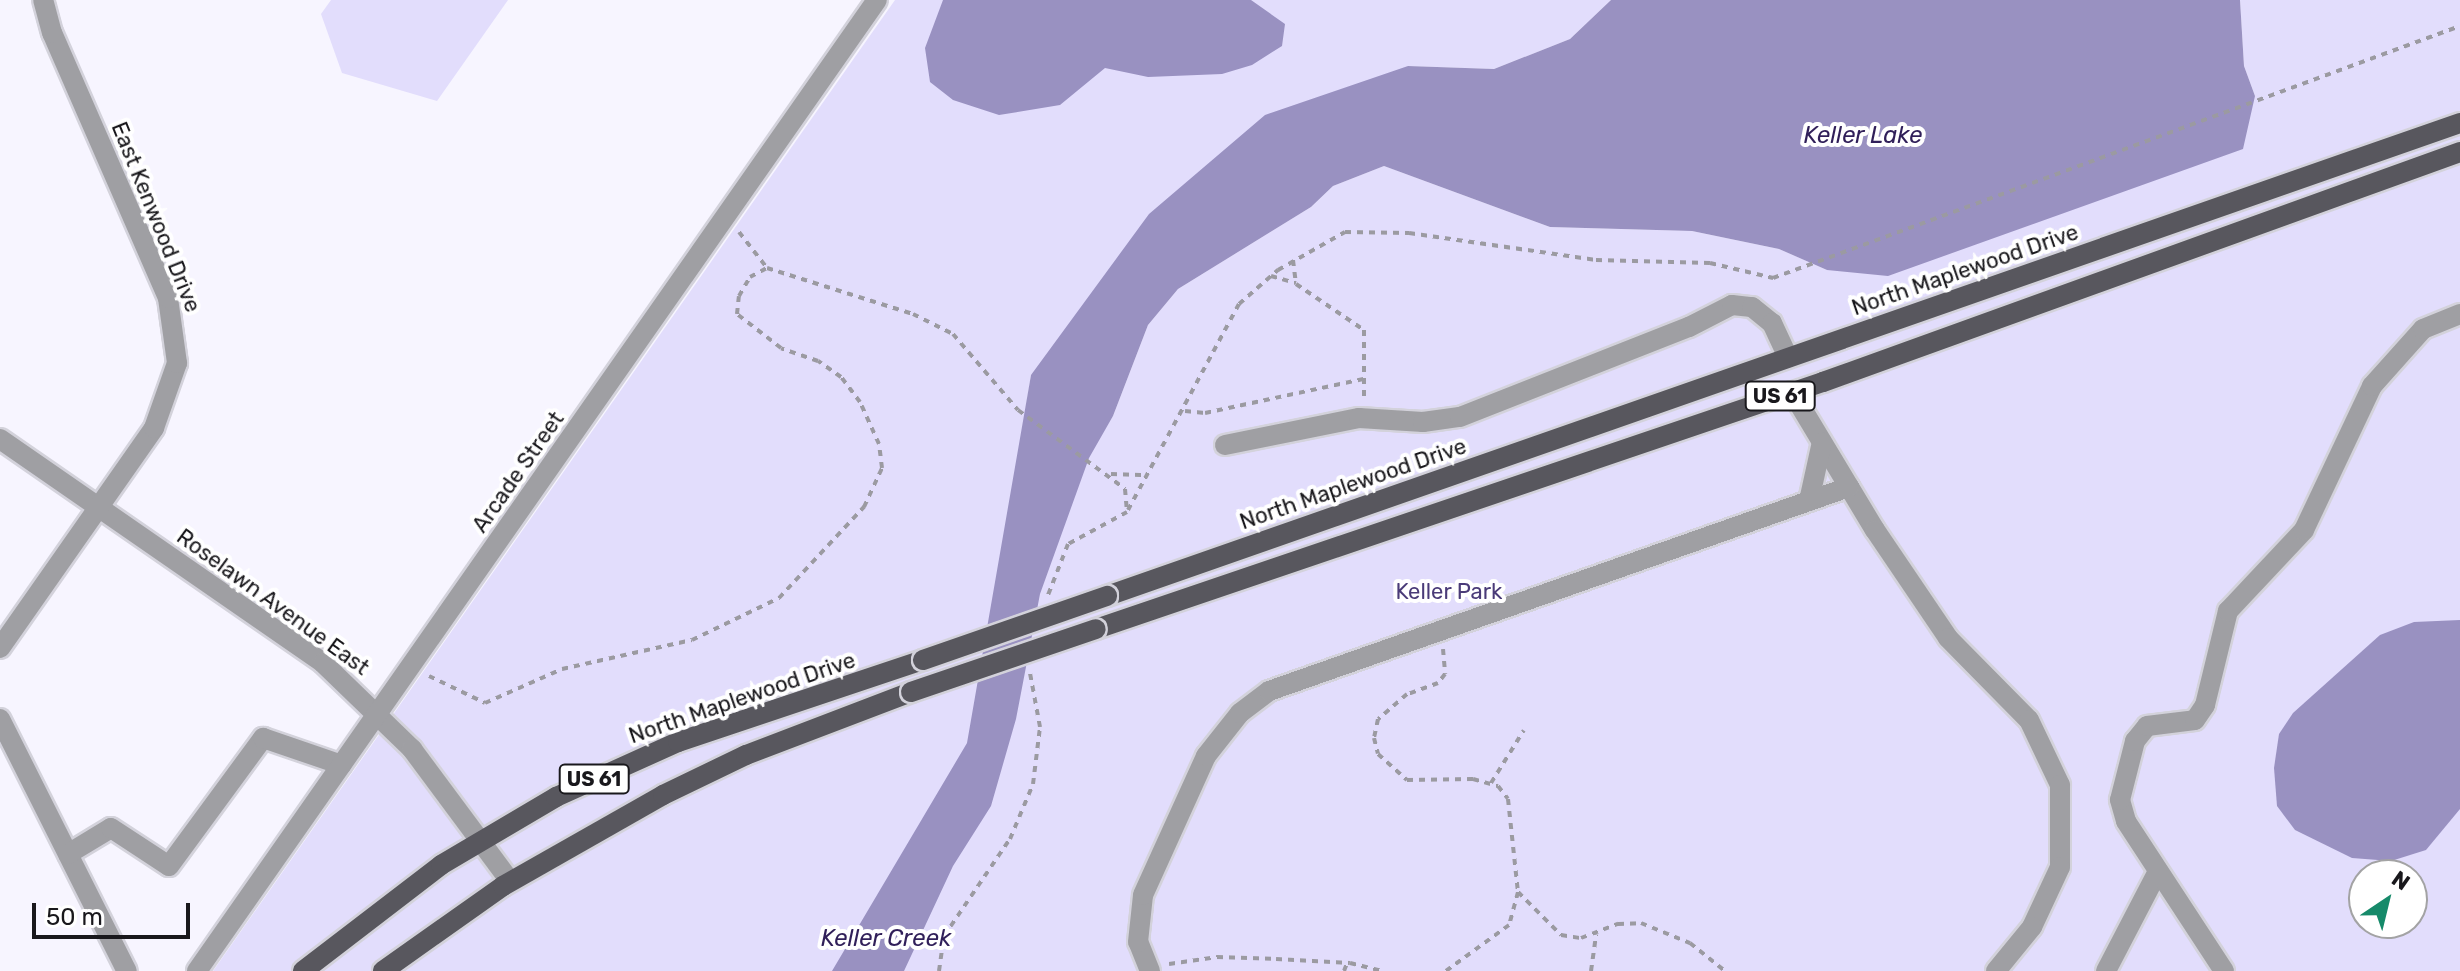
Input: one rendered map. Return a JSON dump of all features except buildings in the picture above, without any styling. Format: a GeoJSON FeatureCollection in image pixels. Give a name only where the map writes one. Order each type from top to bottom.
{"type":"FeatureCollection","features":[{"type":"Feature","properties":{"kind":"main road","name":"North Maplewood Drive"},"geometry":{"type":"LineString","coordinates":[[303,971],[369,916],[481,840],[556,797],[678,742],[923,660],[2460,123]]}},
{"type":"Feature","properties":{"kind":"main road","name":"US 61"},"geometry":{"type":"LineString","coordinates":[[383,971],[510,881],[581,838],[746,755],[911,692],[1792,392],[2460,152]]}},
{"type":"Feature","properties":{"kind":"street","name":"East Kenwood Drive"},"geometry":{"type":"LineString","coordinates":[[0,648],[165,407],[177,340],[168,298],[52,33],[43,0]]}},
{"type":"Feature","properties":{"kind":"street","name":"Arcade Street"},"geometry":{"type":"LineString","coordinates":[[197,971],[877,0]]}},
{"type":"Feature","properties":{"kind":"street"},"geometry":{"type":"LineString","coordinates":[[1225,445],[1365,418],[1423,422],[1496,406],[1541,381],[1689,327],[1732,305],[1752,307],[1772,323],[1788,357]]}},
{"type":"Feature","properties":{"kind":"street"},"geometry":{"type":"LineString","coordinates":[[2224,971],[2126,821],[2120,800],[2135,741],[2147,726],[2195,720],[2205,705],[2228,611],[2304,530],[2372,386],[2423,329],[2460,314]]}},
{"type":"Feature","properties":{"kind":"street"},"geometry":{"type":"LineString","coordinates":[[1792,392],[1849,487],[1948,638],[2029,720],[2060,785],[2060,867],[2032,927],[1996,971]]}},
{"type":"Feature","properties":{"kind":"street","name":"Roselawn Avenue East"},"geometry":{"type":"LineString","coordinates":[[0,439],[320,661],[380,712],[510,881]]}},
{"type":"Feature","properties":{"kind":"street"},"geometry":{"type":"LineString","coordinates":[[1809,501],[1820,472],[1822,442]]}},
{"type":"Feature","properties":{"kind":"street"},"geometry":{"type":"LineString","coordinates":[[1150,971],[1138,942],[1143,895],[1206,756],[1240,713],[1269,691],[1849,487]]}},
{"type":"Feature","properties":{"kind":"street"},"geometry":{"type":"LineString","coordinates":[[0,719],[127,971]]}},
{"type":"Feature","properties":{"kind":"street"},"geometry":{"type":"LineString","coordinates":[[68,854],[111,828],[169,866],[263,738],[342,765]]}},
{"type":"Feature","properties":{"kind":"street"},"geometry":{"type":"LineString","coordinates":[[2106,971],[2158,871]]}},
{"type":"Feature","properties":{"kind":"path"},"geometry":{"type":"LineString","coordinates":[[1045,606],[1053,573],[1068,544],[1127,512],[1185,411],[1226,325],[1271,276],[1293,260],[1345,232],[1368,229],[1596,260],[1710,263],[1773,278],[2460,26]]}},
{"type":"Feature","properties":{"kind":"path"},"geometry":{"type":"LineString","coordinates":[[739,231],[767,268],[913,314],[953,334],[1018,410],[1111,474],[1129,496],[1127,512]]}},
{"type":"Feature","properties":{"kind":"path"},"geometry":{"type":"LineString","coordinates":[[1293,260],[1296,284]]}},
{"type":"Feature","properties":{"kind":"path"},"geometry":{"type":"LineString","coordinates":[[424,673],[451,691],[485,703],[562,669],[692,640],[779,598],[864,507],[882,468],[879,444],[860,402],[841,377],[818,361],[781,348],[737,314],[739,296],[750,277],[767,268]]}},
{"type":"Feature","properties":{"kind":"path"},"geometry":{"type":"LineString","coordinates":[[1271,276],[1296,284],[1364,330],[1365,418]]}},
{"type":"Feature","properties":{"kind":"path"},"geometry":{"type":"LineString","coordinates":[[1185,411],[1205,413],[1364,379]]}},
{"type":"Feature","properties":{"kind":"path"},"geometry":{"type":"LineString","coordinates":[[1343,384],[1344,391]]}},
{"type":"Feature","properties":{"kind":"path"},"geometry":{"type":"LineString","coordinates":[[1111,474],[1148,475]]}},
{"type":"Feature","properties":{"kind":"path"},"geometry":{"type":"LineString","coordinates":[[1446,629],[1445,674],[1438,683],[1407,694],[1378,719],[1374,738],[1378,754],[1407,780],[1491,783],[1508,799],[1518,892],[1509,925],[1446,971]]}},
{"type":"Feature","properties":{"kind":"path"},"geometry":{"type":"LineString","coordinates":[[939,971],[944,936],[1010,839],[1033,784],[1041,750],[1029,676],[1032,662]]}},
{"type":"Feature","properties":{"kind":"path"},"geometry":{"type":"LineString","coordinates":[[1491,783],[1524,730]]}},
{"type":"Feature","properties":{"kind":"path"},"geometry":{"type":"LineString","coordinates":[[1518,892],[1561,935],[1596,934],[1618,924],[1641,923],[1690,943],[1725,971]]}},
{"type":"Feature","properties":{"kind":"path"},"geometry":{"type":"LineString","coordinates":[[1591,971],[1596,934]]}},
{"type":"Feature","properties":{"kind":"path"},"geometry":{"type":"LineString","coordinates":[[1150,971],[1217,957],[1347,963],[1381,971]]}},
{"type":"Feature","properties":{"kind":"path"},"geometry":{"type":"LineString","coordinates":[[1344,971],[1347,963]]}},
{"type":"Feature","properties":{"kind":"green space"},"geometry":{"type":"Polygon","coordinates":[[[331,0],[508,0],[437,101],[342,73],[321,14],[331,0]]]}},
{"type":"Feature","properties":{"kind":"green space","name":"Keller Park"},"geometry":{"type":"Polygon","coordinates":[[[895,0],[1611,0],[1570,39],[1494,69],[1408,66],[1031,375],[994,612],[1113,416],[1148,325],[1178,289],[1311,207],[1333,186],[1384,166],[1550,227],[1692,231],[1779,249],[1827,270],[2255,96],[2244,66],[2240,0],[2460,0],[2460,971],[213,971],[895,0]]]}},
{"type":"Feature","properties":{"kind":"water"},"geometry":{"type":"Polygon","coordinates":[[[943,0],[1251,0],[1285,24],[1282,46],[1252,65],[1222,74],[1148,77],[1105,68],[1060,105],[999,115],[953,100],[930,82],[925,48],[943,0]]]}},
{"type":"Feature","properties":{"kind":"water","name":"Keller Lake"},"geometry":{"type":"Polygon","coordinates":[[[1611,0],[2240,0],[2244,66],[2255,96],[2243,149],[1888,276],[1827,270],[1779,249],[1692,231],[1550,227],[1384,166],[1333,186],[1311,207],[1178,289],[1148,325],[1113,416],[1089,458],[1040,594],[1016,719],[991,806],[953,866],[904,971],[832,971],[967,743],[1031,375],[1149,214],[1265,115],[1408,66],[1494,69],[1570,39],[1611,0]]]}},
{"type":"Feature","properties":{"kind":"water"},"geometry":{"type":"Polygon","coordinates":[[[2460,620],[2460,809],[2426,850],[2397,859],[2352,858],[2295,830],[2277,806],[2274,768],[2279,734],[2293,713],[2380,635],[2414,622],[2460,620]]]}},
{"type":"Feature","properties":{"kind":"water label","name":"Keller Creek"},"geometry":{"type":"Point","coordinates":[886,939]}}]}
